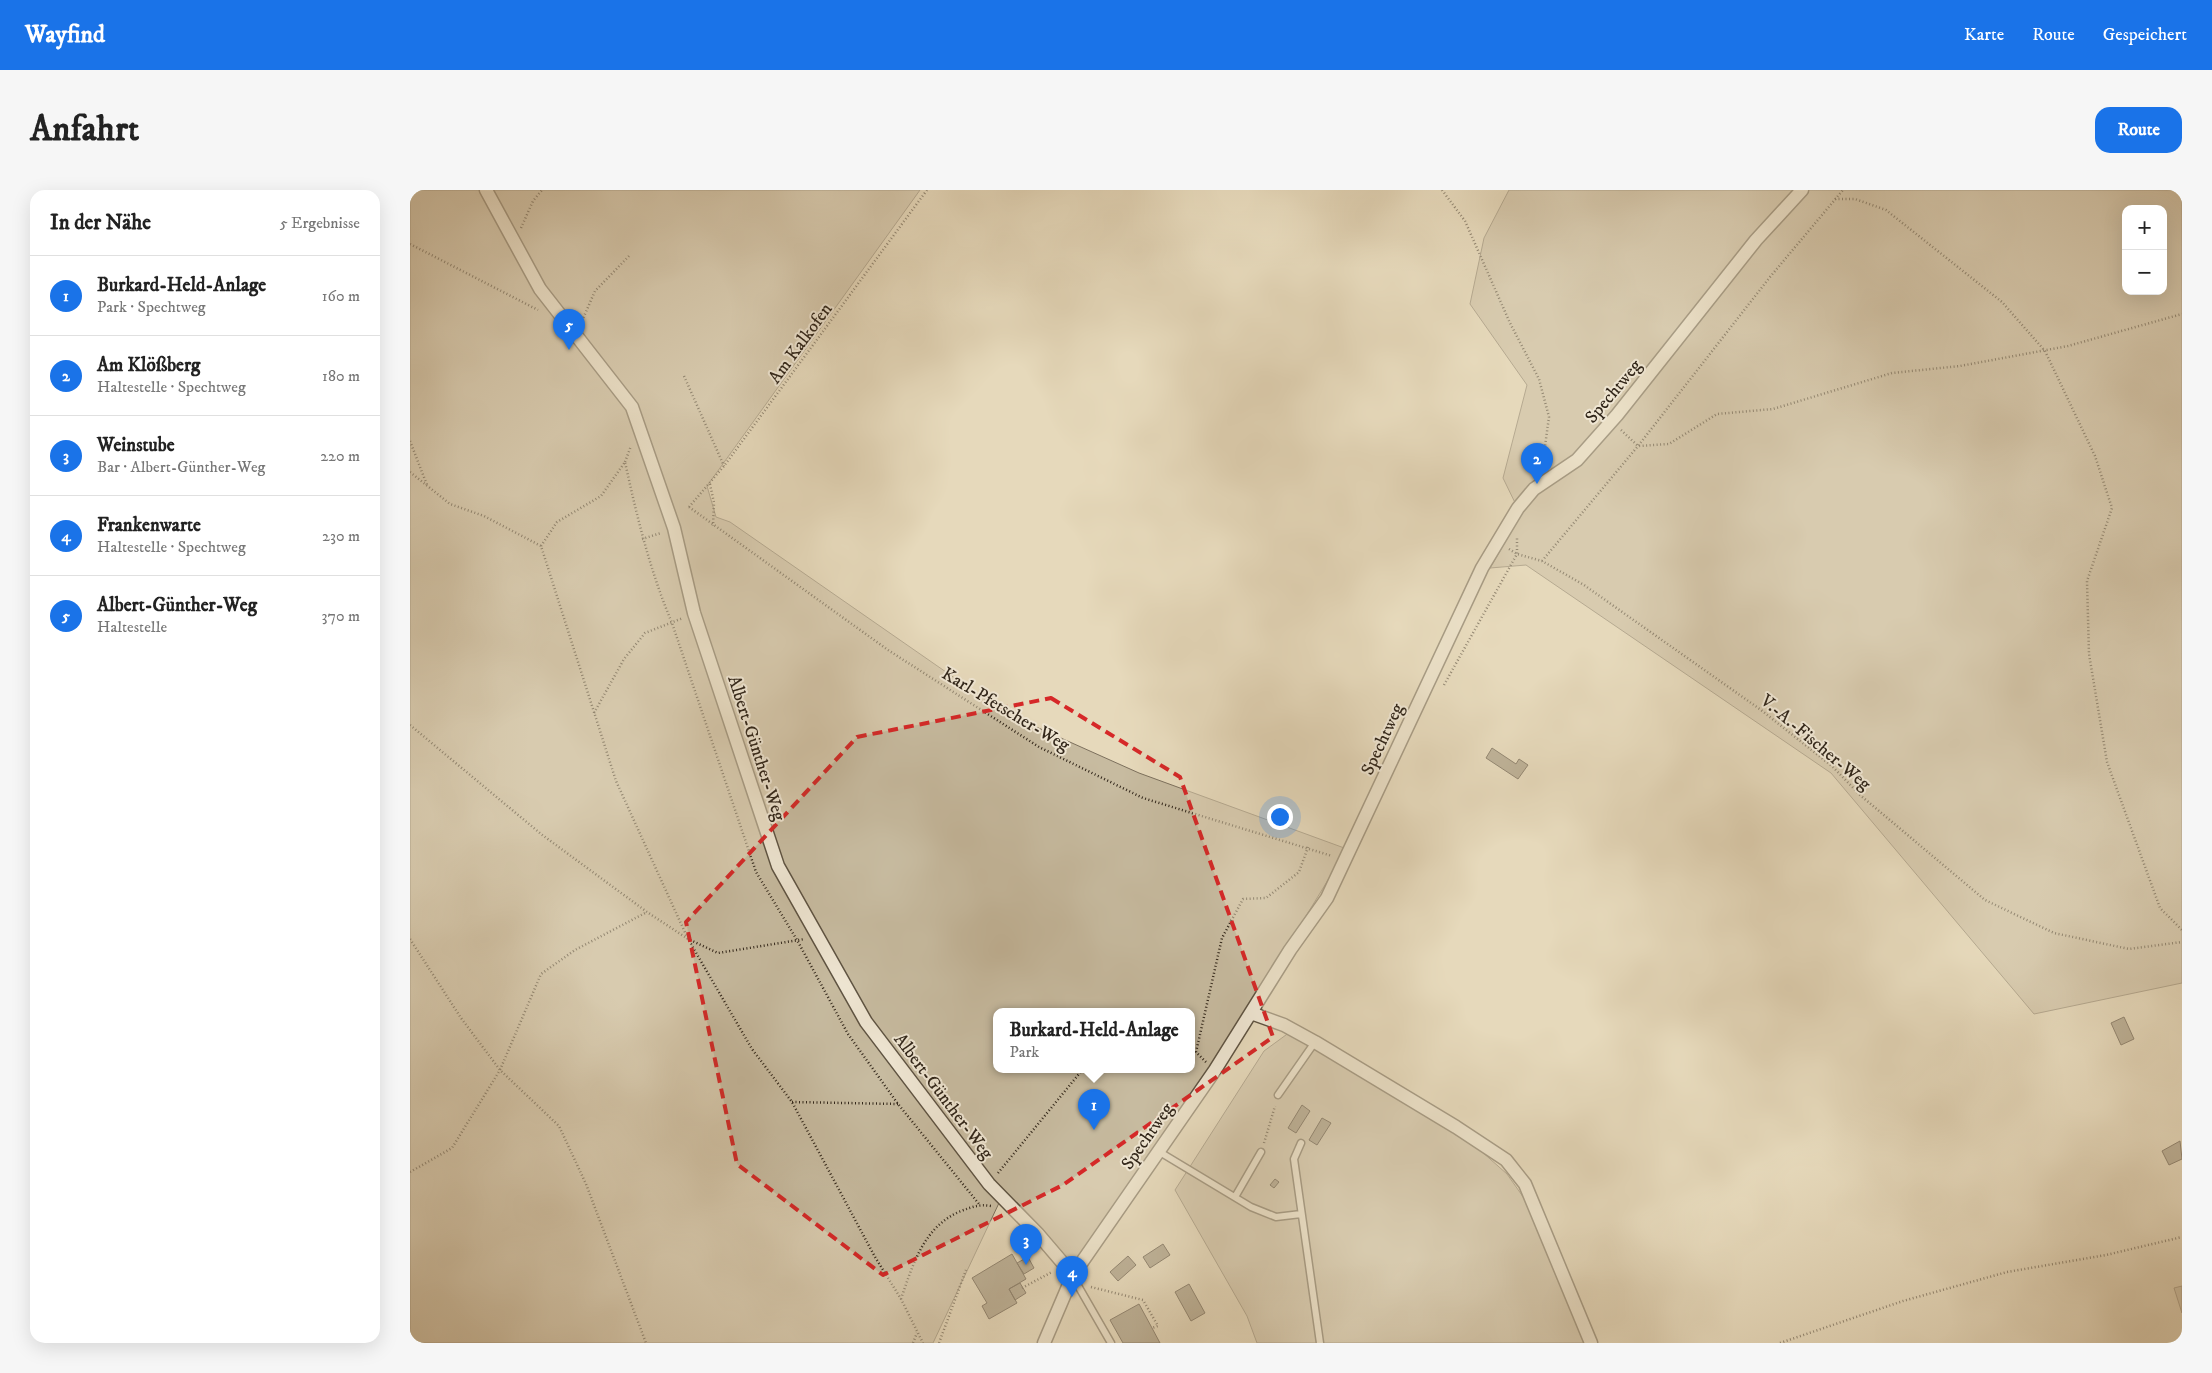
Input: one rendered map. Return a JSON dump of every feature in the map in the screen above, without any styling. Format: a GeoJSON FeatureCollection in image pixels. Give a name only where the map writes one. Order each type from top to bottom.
{"type":"FeatureCollection","features":[{"type":"Feature","properties":{"kind":"street","name":"Albert-Günther-Weg"},"geometry":{"type":"LineString","coordinates":[[486,190],[540,289],[632,407],[674,528],[694,614],[778,866],[866,1022],[989,1184],[1038,1234],[1071,1275]]}},
{"type":"Feature","properties":{"kind":"street","name":"Spechtweg"},"geometry":{"type":"LineString","coordinates":[[1044,1343],[1071,1275],[1215,1070],[1290,950],[1327,898],[1482,568],[1518,508],[1540,484],[1577,460],[1612,421],[1756,240],[1802,190]]}},
{"type":"Feature","properties":{"kind":"street"},"geometry":{"type":"LineString","coordinates":[[1251,1013],[1284,1025],[1315,1042],[1456,1127],[1506,1160],[1524,1184],[1591,1343]]}},
{"type":"Feature","properties":{"kind":"lane"},"geometry":{"type":"LineString","coordinates":[[1278,1095],[1315,1042]]}},
{"type":"Feature","properties":{"kind":"lane"},"geometry":{"type":"LineString","coordinates":[[1301,1143],[1294,1159],[1320,1343]]}},
{"type":"Feature","properties":{"kind":"lane"},"geometry":{"type":"LineString","coordinates":[[1158,1151],[1251,1207],[1276,1217],[1301,1214]]}},
{"type":"Feature","properties":{"kind":"lane"},"geometry":{"type":"LineString","coordinates":[[1235,1197],[1261,1152]]}},
{"type":"Feature","properties":{"kind":"lane"},"geometry":{"type":"LineString","coordinates":[[1071,1275],[1111,1343]]}},
{"type":"Feature","properties":{"kind":"path"},"geometry":{"type":"LineString","coordinates":[[514,243],[532,201],[542,190]]}},
{"type":"Feature","properties":{"kind":"path","name":"Am Kalkofen"},"geometry":{"type":"LineString","coordinates":[[689,507],[724,466],[927,190]]}},
{"type":"Feature","properties":{"kind":"path"},"geometry":{"type":"LineString","coordinates":[[1442,190],[1465,221],[1539,379],[1549,417],[1540,484]]}},
{"type":"Feature","properties":{"kind":"path"},"geometry":{"type":"LineString","coordinates":[[1542,561],[1638,446],[1770,277],[1843,190]]}},
{"type":"Feature","properties":{"kind":"path"},"geometry":{"type":"LineString","coordinates":[[1835,199],[1855,199],[1886,210],[2002,302],[2045,351],[2095,456],[2112,508],[2087,581],[2089,654],[2107,762],[2160,908],[2182,930]]}},
{"type":"Feature","properties":{"kind":"path"},"geometry":{"type":"LineString","coordinates":[[410,244],[544,313]]}},
{"type":"Feature","properties":{"kind":"path"},"geometry":{"type":"LineString","coordinates":[[576,335],[595,290],[629,256]]}},
{"type":"Feature","properties":{"kind":"path"},"geometry":{"type":"LineString","coordinates":[[1612,421],[1638,446],[1669,444],[1717,414],[1773,408],[1892,373],[1960,366],[2045,351],[2182,314]]}},
{"type":"Feature","properties":{"kind":"path"},"geometry":{"type":"LineString","coordinates":[[684,376],[724,466]]}},
{"type":"Feature","properties":{"kind":"path"},"geometry":{"type":"LineString","coordinates":[[410,441],[427,486]]}},
{"type":"Feature","properties":{"kind":"path"},"geometry":{"type":"LineString","coordinates":[[410,472],[450,504],[484,516],[541,546],[616,781],[688,939],[752,1049],[792,1102],[875,1257],[901,1299],[923,1343]]}},
{"type":"Feature","properties":{"kind":"path"},"geometry":{"type":"LineString","coordinates":[[710,484],[714,502],[713,526]]}},
{"type":"Feature","properties":{"kind":"path","name":"Karl-Pfetscher-Weg"},"geometry":{"type":"LineString","coordinates":[[689,507],[888,650],[1039,747],[1143,798],[1346,861]]}},
{"type":"Feature","properties":{"kind":"path"},"geometry":{"type":"LineString","coordinates":[[642,539],[674,528]]}},
{"type":"Feature","properties":{"kind":"path","name":"V.-A.-Fischer-Weg"},"geometry":{"type":"LineString","coordinates":[[1477,627],[1516,554],[1542,561],[1584,585],[1761,710],[1833,767],[1860,794],[1985,900],[2054,933],[2130,949],[2182,942]]}},
{"type":"Feature","properties":{"kind":"path"},"geometry":{"type":"LineString","coordinates":[[594,713],[624,659],[645,633],[672,623]]}},
{"type":"Feature","properties":{"kind":"path"},"geometry":{"type":"LineString","coordinates":[[410,725],[541,834],[647,912],[688,939],[718,953],[797,940],[819,939]]}},
{"type":"Feature","properties":{"kind":"path"},"geometry":{"type":"LineString","coordinates":[[1215,1070],[1196,1052],[1222,938],[1243,899],[1266,898],[1299,872],[1308,848]]}},
{"type":"Feature","properties":{"kind":"path"},"geometry":{"type":"LineString","coordinates":[[410,1172],[452,1148],[500,1070],[542,974],[575,950],[647,912]]}},
{"type":"Feature","properties":{"kind":"path"},"geometry":{"type":"LineString","coordinates":[[410,939],[461,1018],[500,1070],[559,1126],[590,1192],[646,1343]]}},
{"type":"Feature","properties":{"kind":"path"},"geometry":{"type":"LineString","coordinates":[[989,1184],[1080,1073]]}},
{"type":"Feature","properties":{"kind":"path"},"geometry":{"type":"LineString","coordinates":[[1261,1152],[1278,1095]]}},
{"type":"Feature","properties":{"kind":"path"},"geometry":{"type":"LineString","coordinates":[[792,1102],[898,1104]]}},
{"type":"Feature","properties":{"kind":"path"},"geometry":{"type":"LineString","coordinates":[[901,1299],[930,1232],[950,1216],[979,1204]]}},
{"type":"Feature","properties":{"kind":"path"},"geometry":{"type":"LineString","coordinates":[[1780,1343],[1903,1301],[2007,1272],[2106,1255],[2182,1236]]}},
{"type":"Feature","properties":{"kind":"path"},"geometry":{"type":"LineString","coordinates":[[939,1343],[966,1270]]}},
{"type":"Feature","properties":{"kind":"path"},"geometry":{"type":"LineString","coordinates":[[1022,1288],[1071,1275],[1143,1300],[1158,1326],[1152,1328]]}},
{"type":"Feature","properties":{"kind":"path"},"geometry":{"type":"LineString","coordinates":[[913,1343],[918,1333]]}},
{"type":"Feature","properties":{"kind":"highlighted area"},"geometry":{"type":"Polygon","coordinates":[[[1051,698],[1180,777],[1273,1037],[1063,1185],[883,1275],[737,1164],[686,922],[857,737],[1051,698]]]}},
{"type":"Feature","properties":{"kind":"shaded area"},"geometry":{"type":"Polygon","coordinates":[[[410,190],[920,190],[707,486],[716,517],[730,522],[1005,713],[1139,773],[1347,849],[1249,1009],[1199,1085],[1072,1265],[999,1203],[933,1343],[410,1343],[410,190]]]}},
{"type":"Feature","properties":{"kind":"shaded area"},"geometry":{"type":"Polygon","coordinates":[[[1509,190],[2182,190],[2182,983],[2034,1014],[1831,773],[1526,565],[1490,568],[1521,515],[1503,478],[1527,385],[1470,304],[1484,238],[1509,190]]]}},
{"type":"Feature","properties":{"kind":"shaded area"},"geometry":{"type":"Polygon","coordinates":[[[1290,1032],[1472,1143],[1507,1174],[1526,1201],[1584,1343],[1257,1343],[1247,1316],[1175,1190],[1264,1051],[1290,1032]]]}},
{"type":"Feature","properties":{"kind":"shaded area"},"geometry":{"type":"Polygon","coordinates":[[[2182,1286],[2182,1313],[2174,1288],[2182,1286]]]}},
{"type":"Feature","properties":{"kind":"building"},"geometry":{"type":"Polygon","coordinates":[[[1492,748],[1516,764],[1519,759],[1528,765],[1518,779],[1486,758],[1492,748]]]}},
{"type":"Feature","properties":{"kind":"building"},"geometry":{"type":"Polygon","coordinates":[[[2124,1017],[2134,1039],[2121,1045],[2111,1023],[2124,1017]]]}},
{"type":"Feature","properties":{"kind":"building"},"geometry":{"type":"Polygon","coordinates":[[[1302,1105],[1310,1111],[1296,1133],[1288,1128],[1302,1105]]]}},
{"type":"Feature","properties":{"kind":"building"},"geometry":{"type":"Polygon","coordinates":[[[1322,1118],[1331,1123],[1317,1145],[1309,1140],[1322,1118]]]}},
{"type":"Feature","properties":{"kind":"building"},"geometry":{"type":"Polygon","coordinates":[[[2180,1141],[2182,1159],[2169,1165],[2162,1151],[2180,1141]]]}},
{"type":"Feature","properties":{"kind":"building"},"geometry":{"type":"Polygon","coordinates":[[[1275,1179],[1279,1182],[1274,1188],[1270,1185],[1275,1179]]]}},
{"type":"Feature","properties":{"kind":"building"},"geometry":{"type":"Polygon","coordinates":[[[1163,1244],[1170,1255],[1150,1268],[1143,1257],[1163,1244]]]}},
{"type":"Feature","properties":{"kind":"building"},"geometry":{"type":"Polygon","coordinates":[[[1012,1254],[1026,1279],[1009,1289],[1017,1303],[989,1319],[982,1306],[987,1303],[972,1278],[1012,1254]]]}},
{"type":"Feature","properties":{"kind":"building"},"geometry":{"type":"Polygon","coordinates":[[[1128,1256],[1136,1265],[1118,1281],[1110,1272],[1128,1256]]]}},
{"type":"Feature","properties":{"kind":"building"},"geometry":{"type":"Polygon","coordinates":[[[1028,1257],[1034,1268],[1024,1274],[1017,1263],[1028,1257]]]}},
{"type":"Feature","properties":{"kind":"building"},"geometry":{"type":"Polygon","coordinates":[[[1020,1283],[1026,1293],[1015,1300],[1009,1289],[1020,1283]]]}},
{"type":"Feature","properties":{"kind":"building"},"geometry":{"type":"Polygon","coordinates":[[[1189,1284],[1205,1313],[1191,1321],[1175,1292],[1189,1284]]]}},
{"type":"Feature","properties":{"kind":"building"},"geometry":{"type":"Polygon","coordinates":[[[1139,1304],[1160,1343],[1123,1343],[1110,1320],[1139,1304]]]}},
{"type":"Feature","properties":{"kind":"place","name":"Albert-Günther-Weg"},"geometry":{"type":"Point","coordinates":[569,350]}},
{"type":"Feature","properties":{"kind":"place","name":"Am Klößberg"},"geometry":{"type":"Point","coordinates":[1537,484]}},
{"type":"Feature","properties":{"kind":"place","name":"Burkard-Held-Anlage"},"geometry":{"type":"Point","coordinates":[1094,1130]}},
{"type":"Feature","properties":{"kind":"place","name":"Weinstube"},"geometry":{"type":"Point","coordinates":[1026,1265]}},
{"type":"Feature","properties":{"kind":"place","name":"Frankenwarte"},"geometry":{"type":"Point","coordinates":[1072,1297]}}]}
